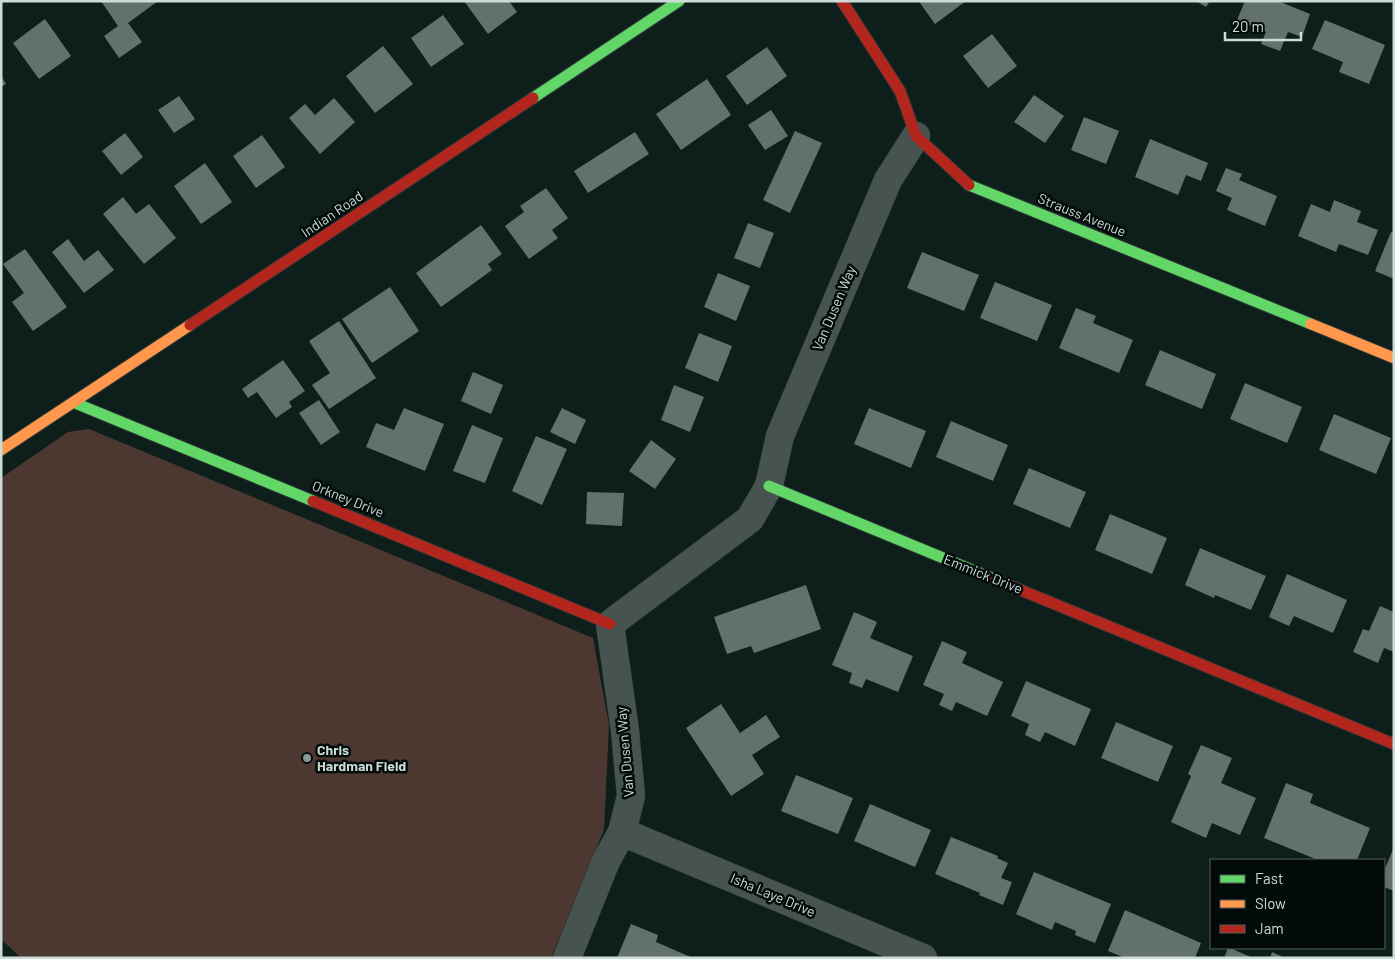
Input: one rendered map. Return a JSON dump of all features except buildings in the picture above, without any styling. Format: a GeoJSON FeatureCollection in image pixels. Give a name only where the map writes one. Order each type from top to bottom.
{"type":"FeatureCollection","features":[{"type":"Feature","properties":{"kind":"street","name":"Strauss Avenue"},"geometry":{"type":"LineString","coordinates":[[842,1],[900,92],[916,136],[967,184],[1394,358]]}},
{"type":"Feature","properties":{"kind":"street","name":"Indian Road"},"geometry":{"type":"LineString","coordinates":[[1,450],[75,403],[669,4]]}},
{"type":"Feature","properties":{"kind":"street","name":"Van Dusen Way"},"geometry":{"type":"LineString","coordinates":[[768,486],[780,436],[888,180],[916,136]]}},
{"type":"Feature","properties":{"kind":"street","name":"Orkney Drive"},"geometry":{"type":"LineString","coordinates":[[75,403],[610,624]]}},
{"type":"Feature","properties":{"kind":"street"},"geometry":{"type":"LineString","coordinates":[[610,624],[750,519],[768,486]]}},
{"type":"Feature","properties":{"kind":"street","name":"Emmick Drive"},"geometry":{"type":"LineString","coordinates":[[768,486],[1394,744]]}},
{"type":"Feature","properties":{"kind":"street","name":"Van Dusen Way"},"geometry":{"type":"LineString","coordinates":[[567,958],[606,862],[622,832],[631,796],[625,731],[610,624]]}},
{"type":"Feature","properties":{"kind":"street","name":"Isha Laye Drive"},"geometry":{"type":"LineString","coordinates":[[622,832],[923,958]]}},
{"type":"Feature","properties":{"kind":"shaded area"},"geometry":{"type":"Polygon","coordinates":[[[89,429],[593,638],[609,725],[604,830],[551,958],[21,958],[1,939],[1,478],[68,432],[89,429]]]}},
{"type":"Feature","properties":{"kind":"traffic: fast"},"geometry":{"type":"LineString","coordinates":[[533,98],[679,1]]}},
{"type":"Feature","properties":{"kind":"traffic: fast"},"geometry":{"type":"LineString","coordinates":[[969,185],[1311,324]]}},
{"type":"Feature","properties":{"kind":"traffic: fast"},"geometry":{"type":"LineString","coordinates":[[75,403],[313,501]]}},
{"type":"Feature","properties":{"kind":"traffic: fast"},"geometry":{"type":"LineString","coordinates":[[769,486],[994,579]]}},
{"type":"Feature","properties":{"kind":"traffic: slow"},"geometry":{"type":"LineString","coordinates":[[1311,324],[1394,358]]}},
{"type":"Feature","properties":{"kind":"traffic: slow"},"geometry":{"type":"LineString","coordinates":[[1,450],[190,325]]}},
{"type":"Feature","properties":{"kind":"traffic: jam"},"geometry":{"type":"LineString","coordinates":[[842,1],[900,91],[916,136],[969,185]]}},
{"type":"Feature","properties":{"kind":"traffic: jam"},"geometry":{"type":"LineString","coordinates":[[190,325],[533,98]]}},
{"type":"Feature","properties":{"kind":"traffic: jam"},"geometry":{"type":"LineString","coordinates":[[313,501],[610,624]]}},
{"type":"Feature","properties":{"kind":"traffic: jam"},"geometry":{"type":"LineString","coordinates":[[994,579],[1394,744]]}},
{"type":"Feature","properties":{"kind":"place","name":"Chris Hardman Field"},"geometry":{"type":"Point","coordinates":[307,758]}}]}
